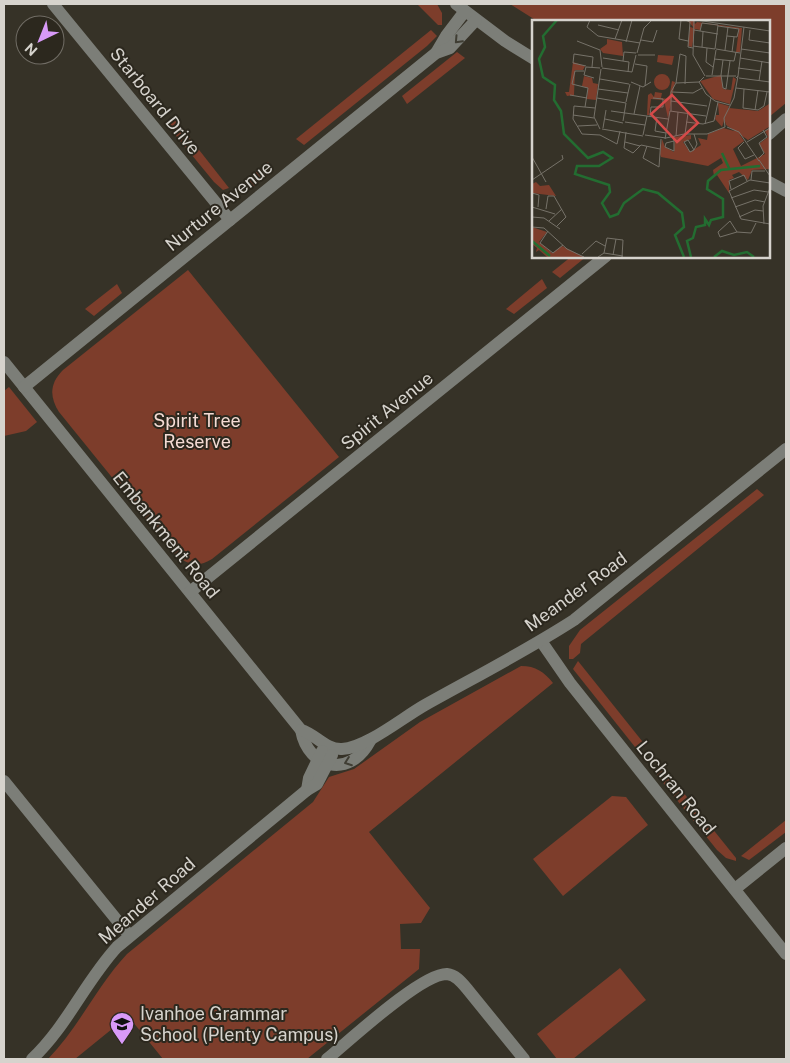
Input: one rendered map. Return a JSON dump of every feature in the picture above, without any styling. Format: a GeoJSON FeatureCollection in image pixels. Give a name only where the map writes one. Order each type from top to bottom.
{"type":"FeatureCollection","features":[{"type":"Feature","properties":{"kind":"street","name":"Starboard Drive"},"geometry":{"type":"LineString","coordinates":[[53,4],[230,220]]}},
{"type":"Feature","properties":{"kind":"street","name":"Nurture Avenue"},"geometry":{"type":"LineString","coordinates":[[436,53],[461,8]]}},
{"type":"Feature","properties":{"kind":"street"},"geometry":{"type":"LineString","coordinates":[[461,8],[532,58]]}},
{"type":"Feature","properties":{"kind":"street","name":"Nurture Avenue"},"geometry":{"type":"LineString","coordinates":[[24,387],[436,53],[450,48],[476,20]]}},
{"type":"Feature","properties":{"kind":"street"},"geometry":{"type":"LineString","coordinates":[[770,133],[786,119]]}},
{"type":"Feature","properties":{"kind":"street"},"geometry":{"type":"LineString","coordinates":[[770,183],[786,191]]}},
{"type":"Feature","properties":{"kind":"street","name":"Spirit Avenue"},"geometry":{"type":"LineString","coordinates":[[190,592],[604,258]]}},
{"type":"Feature","properties":{"kind":"street","name":"Embankment Road"},"geometry":{"type":"LineString","coordinates":[[4,362],[301,730]]}},
{"type":"Feature","properties":{"kind":"street","name":"Meander Road"},"geometry":{"type":"LineString","coordinates":[[32,1059],[58,1030],[105,960],[129,936],[306,790],[317,784],[323,760],[330,747],[344,749],[370,741],[424,706],[540,641],[594,605],[786,449]]}},
{"type":"Feature","properties":{"kind":"street","name":"Lochran Road"},"geometry":{"type":"LineString","coordinates":[[540,641],[570,683],[786,954]]}},
{"type":"Feature","properties":{"kind":"street"},"geometry":{"type":"LineString","coordinates":[[301,730],[309,732],[330,747]]}},
{"type":"Feature","properties":{"kind":"street"},"geometry":{"type":"LineString","coordinates":[[301,730],[306,745],[323,760]]}},
{"type":"Feature","properties":{"kind":"street","name":"Meander Road"},"geometry":{"type":"LineString","coordinates":[[323,760],[342,765],[350,763],[360,757],[370,741]]}},
{"type":"Feature","properties":{"kind":"street"},"geometry":{"type":"LineString","coordinates":[[4,781],[129,936]]}},
{"type":"Feature","properties":{"kind":"street"},"geometry":{"type":"LineString","coordinates":[[735,889],[786,848]]}},
{"type":"Feature","properties":{"kind":"street"},"geometry":{"type":"LineString","coordinates":[[327,1059],[414,989],[438,975],[451,975],[458,979],[524,1059]]}},
{"type":"Feature","properties":{"kind":"green space"},"geometry":{"type":"Polygon","coordinates":[[[417,4],[437,4],[442,13],[442,25],[438,25],[417,4]]]}},
{"type":"Feature","properties":{"kind":"green space"},"geometry":{"type":"Polygon","coordinates":[[[510,4],[786,4],[786,103],[770,116],[770,20],[535,20],[510,4]]]}},
{"type":"Feature","properties":{"kind":"green space"},"geometry":{"type":"Polygon","coordinates":[[[431,30],[437,36],[427,46],[304,145],[296,139],[431,30]]]}},
{"type":"Feature","properties":{"kind":"green space"},"geometry":{"type":"Polygon","coordinates":[[[457,52],[465,58],[407,104],[402,96],[457,52]]]}},
{"type":"Feature","properties":{"kind":"green space"},"geometry":{"type":"Polygon","coordinates":[[[174,118],[229,188],[223,190],[214,182],[168,126],[174,118]]]}},
{"type":"Feature","properties":{"kind":"green space"},"geometry":{"type":"Polygon","coordinates":[[[268,162],[273,170],[252,188],[233,192],[268,162]]]}},
{"type":"Feature","properties":{"kind":"green space"},"geometry":{"type":"Polygon","coordinates":[[[570,258],[585,258],[560,278],[552,272],[570,258]]]}},
{"type":"Feature","properties":{"kind":"green space","name":"Spirit Tree Reserve"},"geometry":{"type":"Polygon","coordinates":[[[188,270],[339,457],[212,559],[200,564],[184,561],[170,549],[59,412],[52,395],[55,380],[63,370],[188,270]]]}},
{"type":"Feature","properties":{"kind":"green space"},"geometry":{"type":"Polygon","coordinates":[[[542,279],[547,288],[514,314],[506,309],[542,279]]]}},
{"type":"Feature","properties":{"kind":"green space"},"geometry":{"type":"Polygon","coordinates":[[[117,284],[122,293],[94,316],[85,309],[117,284]]]}},
{"type":"Feature","properties":{"kind":"green space"},"geometry":{"type":"Polygon","coordinates":[[[9,387],[37,422],[26,431],[4,436],[4,391],[9,387]]]}},
{"type":"Feature","properties":{"kind":"green space"},"geometry":{"type":"Polygon","coordinates":[[[757,489],[764,495],[581,644],[580,653],[573,659],[569,659],[569,646],[580,630],[757,489]]]}},
{"type":"Feature","properties":{"kind":"green space"},"geometry":{"type":"Polygon","coordinates":[[[578,661],[646,746],[635,747],[573,669],[578,661]]]}},
{"type":"Feature","properties":{"kind":"green space"},"geometry":{"type":"Polygon","coordinates":[[[521,666],[539,670],[553,683],[369,832],[430,908],[421,923],[400,924],[401,949],[420,949],[419,969],[307,1059],[163,1059],[128,1016],[75,1059],[48,1059],[69,1034],[106,979],[127,954],[313,802],[329,777],[354,769],[420,722],[521,666]]]}},
{"type":"Feature","properties":{"kind":"green space"},"geometry":{"type":"Polygon","coordinates":[[[662,766],[736,858],[736,861],[726,858],[717,850],[656,774],[662,766]]]}},
{"type":"Feature","properties":{"kind":"green space"},"geometry":{"type":"Polygon","coordinates":[[[612,796],[626,797],[648,825],[563,896],[533,859],[612,796]]]}},
{"type":"Feature","properties":{"kind":"green space"},"geometry":{"type":"Polygon","coordinates":[[[786,820],[786,832],[749,860],[741,856],[786,820]]]}},
{"type":"Feature","properties":{"kind":"green space"},"geometry":{"type":"Polygon","coordinates":[[[620,968],[646,1000],[573,1059],[557,1059],[537,1034],[620,968]]]}},
{"type":"Feature","properties":{"kind":"place","name":"Ivanhoe Grammar School (Plenty Campus)"},"geometry":{"type":"Point","coordinates":[122,1045]}}]}
